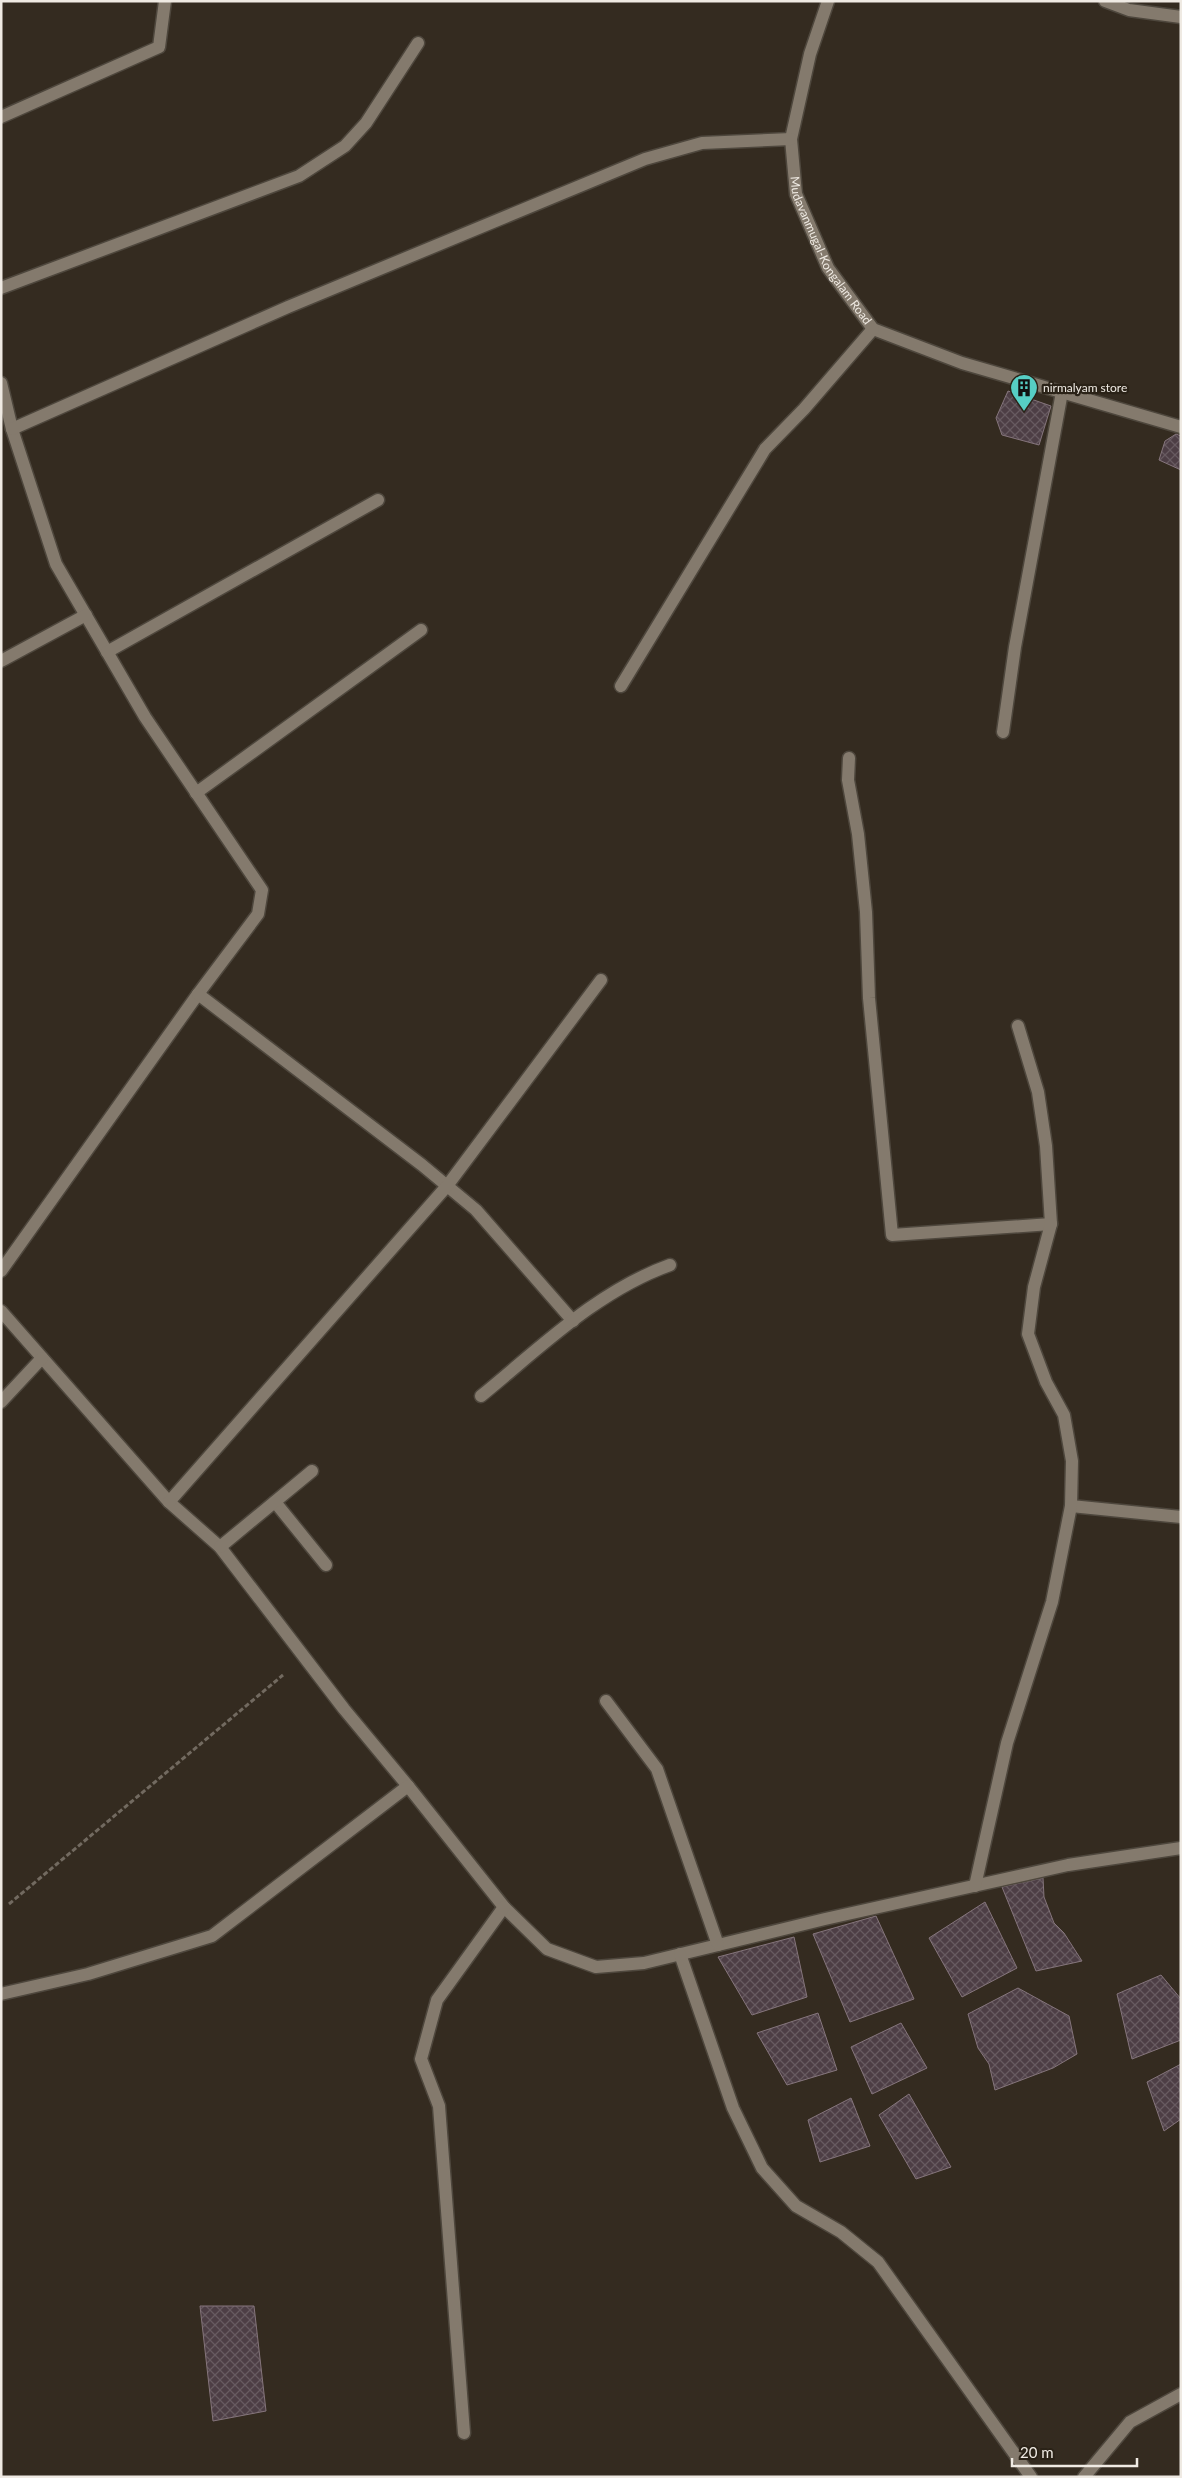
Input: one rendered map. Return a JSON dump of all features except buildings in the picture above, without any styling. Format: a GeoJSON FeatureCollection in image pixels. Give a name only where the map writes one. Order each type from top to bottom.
{"type":"FeatureCollection","features":[{"type":"Feature","properties":{"kind":"street"},"geometry":{"type":"LineString","coordinates":[[1,117],[160,47],[166,1]]}},
{"type":"Feature","properties":{"kind":"street","name":"Mudavanmugal-Kongalam Road"},"geometry":{"type":"LineString","coordinates":[[828,1],[810,54],[791,139],[796,194],[828,268],[873,329],[962,363],[1181,427]]}},
{"type":"Feature","properties":{"kind":"street"},"geometry":{"type":"LineString","coordinates":[[1105,1],[1129,10],[1181,17]]}},
{"type":"Feature","properties":{"kind":"street"},"geometry":{"type":"LineString","coordinates":[[1,288],[299,176],[345,146],[366,122],[418,43]]}},
{"type":"Feature","properties":{"kind":"street"},"geometry":{"type":"LineString","coordinates":[[12,429],[288,307],[645,159],[702,143],[791,139]]}},
{"type":"Feature","properties":{"kind":"street"},"geometry":{"type":"LineString","coordinates":[[621,686],[765,450],[873,329]]}},
{"type":"Feature","properties":{"kind":"street"},"geometry":{"type":"LineString","coordinates":[[1,383],[12,429],[56,564],[145,717],[262,890],[258,914],[198,994],[1,1271]]}},
{"type":"Feature","properties":{"kind":"street"},"geometry":{"type":"LineString","coordinates":[[1003,732],[1015,647],[1062,392]]}},
{"type":"Feature","properties":{"kind":"street"},"geometry":{"type":"LineString","coordinates":[[107,652],[378,500]]}},
{"type":"Feature","properties":{"kind":"street"},"geometry":{"type":"LineString","coordinates":[[1,661],[86,615]]}},
{"type":"Feature","properties":{"kind":"street"},"geometry":{"type":"LineString","coordinates":[[196,792],[421,630]]}},
{"type":"Feature","properties":{"kind":"street"},"geometry":{"type":"LineString","coordinates":[[849,758],[848,780],[858,834],[866,912],[869,998],[892,1235],[1051,1224]]}},
{"type":"Feature","properties":{"kind":"street"},"geometry":{"type":"LineString","coordinates":[[169,1502],[447,1186],[601,980]]}},
{"type":"Feature","properties":{"kind":"street"},"geometry":{"type":"LineString","coordinates":[[198,994],[476,1210],[573,1321]]}},
{"type":"Feature","properties":{"kind":"street"},"geometry":{"type":"LineString","coordinates":[[975,1886],[1008,1743],[1052,1602],[1072,1506],[1072,1460],[1064,1415],[1046,1382],[1028,1334],[1034,1287],[1051,1224],[1046,1146],[1038,1092],[1018,1026]]}},
{"type":"Feature","properties":{"kind":"street"},"geometry":{"type":"LineString","coordinates":[[481,1396],[592,1305],[648,1273],[670,1265]]}},
{"type":"Feature","properties":{"kind":"street"},"geometry":{"type":"LineString","coordinates":[[1,1311],[169,1502],[220,1548],[304,1658],[504,1908],[547,1949],[596,1967],[644,1963],[1068,1865],[1181,1848]]}},
{"type":"Feature","properties":{"kind":"street"},"geometry":{"type":"LineString","coordinates":[[1,1402],[42,1358]]}},
{"type":"Feature","properties":{"kind":"street"},"geometry":{"type":"LineString","coordinates":[[220,1548],[312,1471]]}},
{"type":"Feature","properties":{"kind":"street"},"geometry":{"type":"LineString","coordinates":[[275,1502],[326,1565]]}},
{"type":"Feature","properties":{"kind":"street"},"geometry":{"type":"LineString","coordinates":[[1072,1506],[1181,1517]]}},
{"type":"Feature","properties":{"kind":"street"},"geometry":{"type":"LineString","coordinates":[[606,1700],[657,1769],[718,1945]]}},
{"type":"Feature","properties":{"kind":"street"},"geometry":{"type":"LineString","coordinates":[[1,1994],[88,1974],[212,1936],[408,1786]]}},
{"type":"Feature","properties":{"kind":"street"},"geometry":{"type":"LineString","coordinates":[[464,2433],[439,2106],[422,2059],[437,2000],[504,1908]]}},
{"type":"Feature","properties":{"kind":"street"},"geometry":{"type":"LineString","coordinates":[[680,1954],[734,2108],[762,2168],[796,2206],[842,2232],[878,2262],[1031,2477]]}},
{"type":"Feature","properties":{"kind":"street"},"geometry":{"type":"LineString","coordinates":[[1084,2477],[1130,2422],[1181,2394]]}},
{"type":"Feature","properties":{"kind":"path"},"geometry":{"type":"LineString","coordinates":[[9,1904],[304,1658]]}},
{"type":"Feature","properties":{"kind":"place","name":"nirmalyam store"},"geometry":{"type":"Point","coordinates":[1024,412]}}]}
